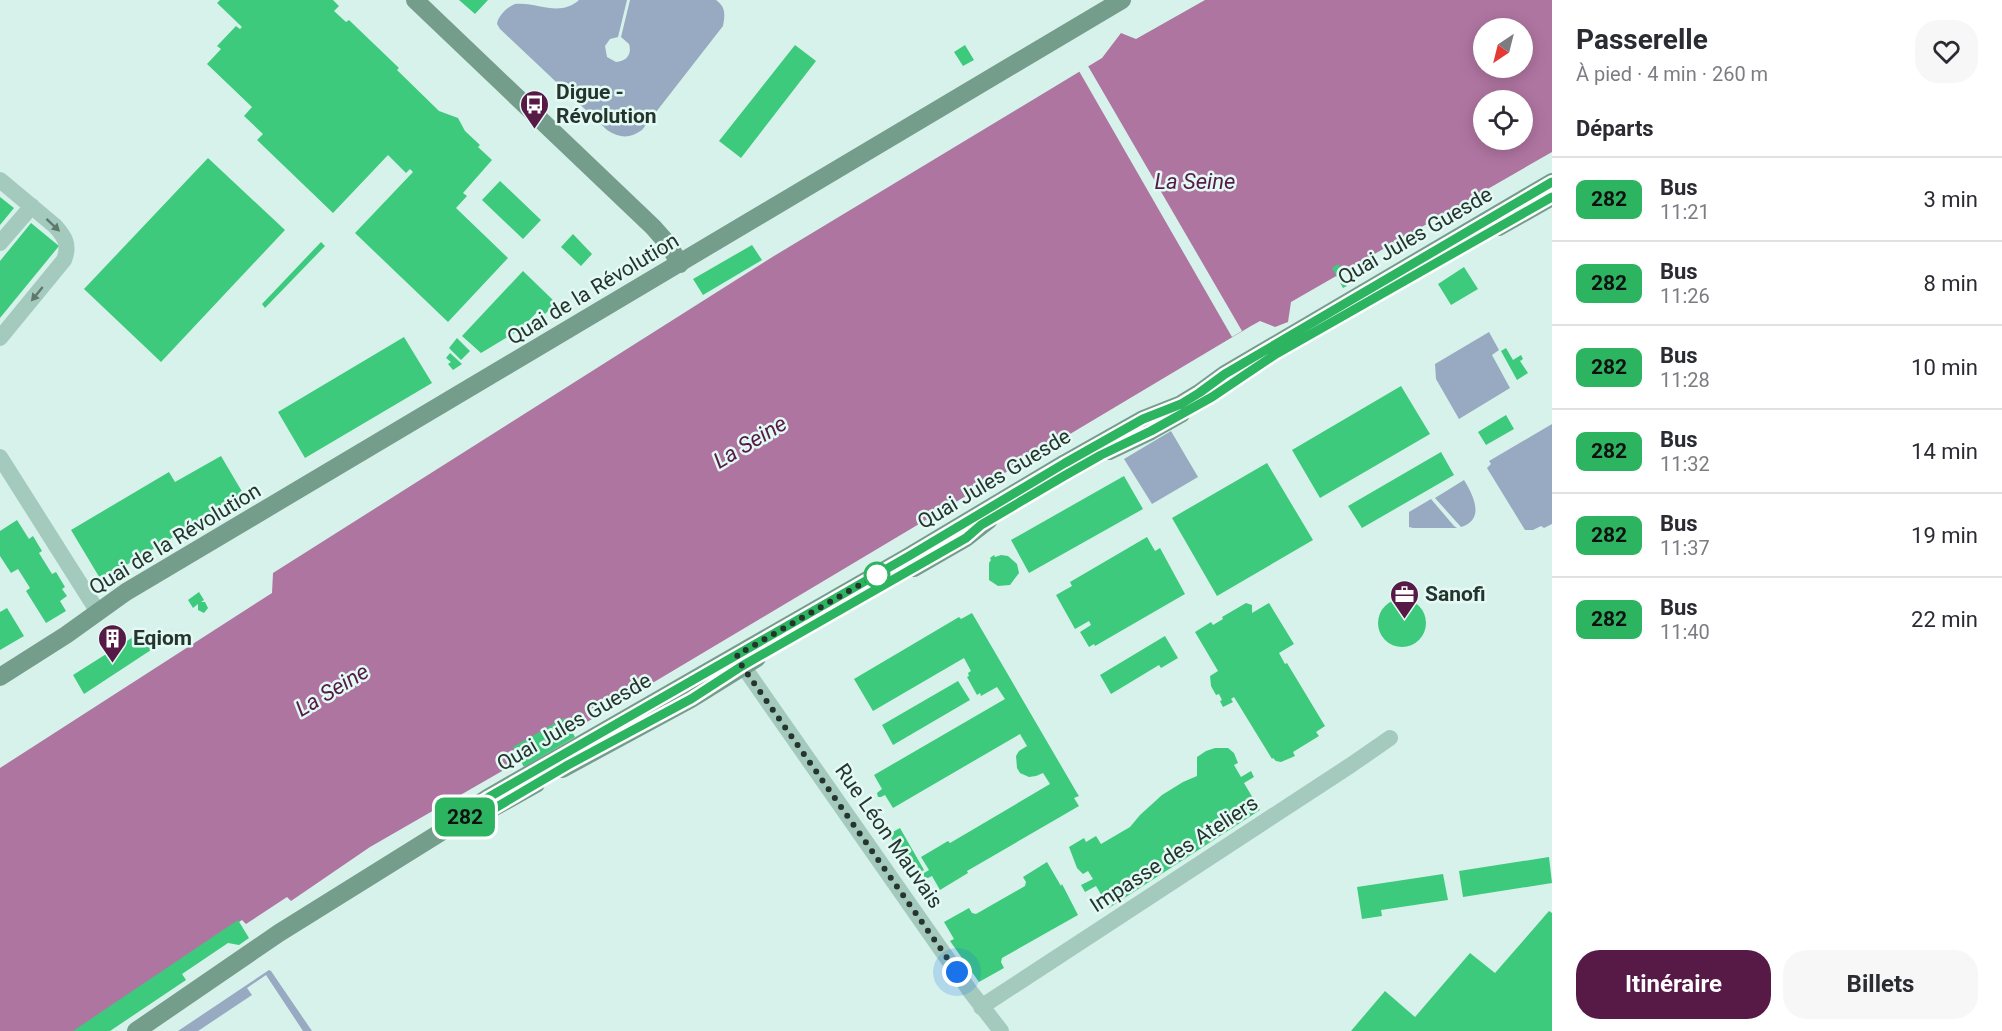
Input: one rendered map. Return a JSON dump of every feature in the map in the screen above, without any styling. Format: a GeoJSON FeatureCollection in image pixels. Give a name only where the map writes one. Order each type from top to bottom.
{"type":"FeatureCollection","features":[{"type":"Feature","properties":{"kind":"main road"},"geometry":{"type":"LineString","coordinates":[[415,0],[653,227],[680,264]]}},
{"type":"Feature","properties":{"kind":"main road","name":"Quai de la Révolution"},"geometry":{"type":"LineString","coordinates":[[0,676],[66,635],[136,586],[1122,0]]}},
{"type":"Feature","properties":{"kind":"main road","name":"Quai Jules Guesde"},"geometry":{"type":"LineString","coordinates":[[136,1031],[279,933],[462,819],[500,806],[568,765],[691,699],[740,661],[909,556],[1143,419],[1181,404],[1225,374],[1552,182]]}},
{"type":"Feature","properties":{"kind":"main road","name":"Quai Jules Guesde"},"geometry":{"type":"LineString","coordinates":[[740,661],[966,538],[989,520],[1064,476],[1212,397],[1276,354],[1552,197]]}},
{"type":"Feature","properties":{"kind":"main road","name":"Quai de la Révolution"},"geometry":{"type":"LineString","coordinates":[[0,665],[62,628],[93,616]]}},
{"type":"Feature","properties":{"kind":"street"},"geometry":{"type":"LineString","coordinates":[[0,180],[55,226],[68,246],[62,263],[0,338]]}},
{"type":"Feature","properties":{"kind":"street"},"geometry":{"type":"LineString","coordinates":[[0,243],[32,206]]}},
{"type":"Feature","properties":{"kind":"street"},"geometry":{"type":"LineString","coordinates":[[0,457],[93,616]]}},
{"type":"Feature","properties":{"kind":"street","name":"Rue Léon Mauvais"},"geometry":{"type":"LineString","coordinates":[[740,661],[981,1006],[1001,1031]]}},
{"type":"Feature","properties":{"kind":"street","name":"Impasse des Ateliers"},"geometry":{"type":"LineString","coordinates":[[981,1006],[1390,738]]}},
{"type":"Feature","properties":{"kind":"shaded area"},"geometry":{"type":"Polygon","coordinates":[[[579,0],[627,0],[618,37],[610,39],[605,46],[607,57],[616,62],[626,59],[630,51],[629,44],[621,37],[630,0],[716,0],[723,8],[724,22],[642,130],[633,135],[620,136],[607,130],[497,24],[503,12],[515,4],[564,8],[579,0]]]}},
{"type":"Feature","properties":{"kind":"shaded area"},"geometry":{"type":"Polygon","coordinates":[[[1489,332],[1499,350],[1492,355],[1510,388],[1459,419],[1436,379],[1435,364],[1489,332]]]}},
{"type":"Feature","properties":{"kind":"shaded area"},"geometry":{"type":"Polygon","coordinates":[[[1552,424],[1552,524],[1544,528],[1541,526],[1533,530],[1525,530],[1487,468],[1491,464],[1489,461],[1552,424]]]}},
{"type":"Feature","properties":{"kind":"shaded area"},"geometry":{"type":"Polygon","coordinates":[[[1171,431],[1198,477],[1152,504],[1124,459],[1171,431]]]}},
{"type":"Feature","properties":{"kind":"shaded area"},"geometry":{"type":"Polygon","coordinates":[[[1464,480],[1474,499],[1475,513],[1469,523],[1461,527],[1435,498],[1464,480]]]}},
{"type":"Feature","properties":{"kind":"shaded area"},"geometry":{"type":"Polygon","coordinates":[[[1431,499],[1457,528],[1409,527],[1409,512],[1431,499]]]}},
{"type":"Feature","properties":{"kind":"shaded area"},"geometry":{"type":"Polygon","coordinates":[[[269,970],[312,1031],[303,1031],[266,975],[247,988],[252,995],[198,1031],[178,1031],[269,970]]]}},
{"type":"Feature","properties":{"kind":"water","name":"La Seine"},"geometry":{"type":"Polygon","coordinates":[[[1205,0],[1552,0],[1552,152],[1291,302],[1288,322],[1275,327],[1260,321],[1251,326],[582,725],[370,847],[291,901],[287,897],[246,924],[242,920],[76,1031],[0,1031],[0,768],[272,593],[273,573],[774,256],[1102,58],[1121,33],[1136,39],[1205,0]]]}},
{"type":"Feature","properties":{"kind":"pier"},"geometry":{"type":"Polygon","coordinates":[[[1088,66],[1242,331],[1232,337],[1079,71],[1088,66]]]}},
{"type":"Feature","properties":{"kind":"building"},"geometry":{"type":"Polygon","coordinates":[[[220,0],[333,0],[339,6],[334,11],[346,22],[349,20],[439,111],[458,118],[465,131],[492,160],[463,193],[467,196],[456,208],[508,258],[448,322],[355,233],[413,172],[410,169],[406,173],[388,155],[333,213],[257,140],[263,134],[244,116],[252,107],[207,64],[221,49],[217,46],[236,26],[240,29],[242,27],[217,3],[220,0]]]}},
{"type":"Feature","properties":{"kind":"building"},"geometry":{"type":"Polygon","coordinates":[[[459,0],[488,0],[475,14],[459,0]]]}},
{"type":"Feature","properties":{"kind":"building"},"geometry":{"type":"Polygon","coordinates":[[[795,45],[816,61],[741,158],[719,141],[795,45]]]}},
{"type":"Feature","properties":{"kind":"building"},"geometry":{"type":"Polygon","coordinates":[[[965,45],[974,60],[963,66],[954,52],[965,45]]]}},
{"type":"Feature","properties":{"kind":"building"},"geometry":{"type":"Polygon","coordinates":[[[208,158],[285,230],[161,362],[84,289],[208,158]]]}},
{"type":"Feature","properties":{"kind":"building"},"geometry":{"type":"Polygon","coordinates":[[[500,181],[541,220],[523,239],[482,200],[500,181]]]}},
{"type":"Feature","properties":{"kind":"building"},"geometry":{"type":"Polygon","coordinates":[[[0,197],[14,208],[0,225],[0,197]]]}},
{"type":"Feature","properties":{"kind":"building"},"geometry":{"type":"Polygon","coordinates":[[[31,223],[59,246],[0,318],[0,261],[31,223]]]}},
{"type":"Feature","properties":{"kind":"building"},"geometry":{"type":"Polygon","coordinates":[[[573,234],[592,254],[581,266],[561,247],[573,234]]]}},
{"type":"Feature","properties":{"kind":"building"},"geometry":{"type":"Polygon","coordinates":[[[321,242],[325,246],[265,308],[262,304],[321,242]]]}},
{"type":"Feature","properties":{"kind":"building"},"geometry":{"type":"Polygon","coordinates":[[[752,245],[762,260],[703,295],[693,279],[752,245]]]}},
{"type":"Feature","properties":{"kind":"building"},"geometry":{"type":"Polygon","coordinates":[[[1338,264],[1343,273],[1340,274],[1347,286],[1343,288],[1332,268],[1338,264]]]}},
{"type":"Feature","properties":{"kind":"building"},"geometry":{"type":"Polygon","coordinates":[[[1464,267],[1478,289],[1451,305],[1438,284],[1464,267]]]}},
{"type":"Feature","properties":{"kind":"building"},"geometry":{"type":"Polygon","coordinates":[[[523,271],[556,303],[545,314],[540,309],[521,329],[481,353],[462,336],[523,271]]]}},
{"type":"Feature","properties":{"kind":"building"},"geometry":{"type":"Polygon","coordinates":[[[404,337],[432,383],[305,458],[278,412],[404,337]]]}},
{"type":"Feature","properties":{"kind":"building"},"geometry":{"type":"Polygon","coordinates":[[[457,338],[470,351],[461,360],[449,348],[457,338]]]}},
{"type":"Feature","properties":{"kind":"building"},"geometry":{"type":"Polygon","coordinates":[[[1506,348],[1513,360],[1521,355],[1523,359],[1520,361],[1528,373],[1517,380],[1501,351],[1506,348]]]}},
{"type":"Feature","properties":{"kind":"building"},"geometry":{"type":"Polygon","coordinates":[[[450,353],[462,364],[453,370],[448,364],[451,362],[446,358],[450,353]]]}},
{"type":"Feature","properties":{"kind":"building"},"geometry":{"type":"Polygon","coordinates":[[[1401,386],[1430,434],[1320,498],[1292,450],[1401,386]]]}},
{"type":"Feature","properties":{"kind":"building"},"geometry":{"type":"Polygon","coordinates":[[[1506,415],[1514,429],[1486,445],[1478,432],[1506,415]]]}},
{"type":"Feature","properties":{"kind":"building"},"geometry":{"type":"Polygon","coordinates":[[[1441,452],[1454,475],[1362,528],[1348,506],[1441,452]]]}},
{"type":"Feature","properties":{"kind":"building"},"geometry":{"type":"Polygon","coordinates":[[[221,456],[244,495],[101,580],[71,530],[169,472],[175,482],[221,456]]]}},
{"type":"Feature","properties":{"kind":"building"},"geometry":{"type":"Polygon","coordinates":[[[1267,463],[1313,540],[1217,596],[1172,518],[1267,463]]]}},
{"type":"Feature","properties":{"kind":"building"},"geometry":{"type":"Polygon","coordinates":[[[1124,476],[1143,509],[1029,573],[1011,540],[1124,476]]]}},
{"type":"Feature","properties":{"kind":"building"},"geometry":{"type":"Polygon","coordinates":[[[17,520],[29,539],[33,536],[42,551],[39,553],[52,574],[56,572],[65,587],[62,589],[67,596],[60,601],[66,611],[46,623],[26,591],[30,588],[18,569],[11,573],[0,556],[0,531],[17,520]]]}},
{"type":"Feature","properties":{"kind":"building"},"geometry":{"type":"Polygon","coordinates":[[[1147,537],[1155,551],[1160,548],[1185,594],[1095,646],[1094,644],[1089,647],[1080,632],[1091,625],[1089,621],[1075,629],[1056,595],[1072,586],[1070,582],[1147,537]]]}},
{"type":"Feature","properties":{"kind":"building"},"geometry":{"type":"Polygon","coordinates":[[[994,555],[995,557],[1008,556],[1017,564],[1019,573],[1010,585],[998,586],[989,580],[990,558],[994,555]]]}},
{"type":"Feature","properties":{"kind":"building"},"geometry":{"type":"Polygon","coordinates":[[[199,592],[204,600],[201,602],[205,602],[208,608],[204,613],[198,610],[198,604],[193,608],[188,600],[199,592]]]}},
{"type":"Feature","properties":{"kind":"building"},"geometry":{"type":"Polygon","coordinates":[[[1402,599],[1419,606],[1426,623],[1419,640],[1402,647],[1385,640],[1378,623],[1385,606],[1402,599]]]}},
{"type":"Feature","properties":{"kind":"building"},"geometry":{"type":"Polygon","coordinates":[[[1246,603],[1252,605],[1252,613],[1269,603],[1294,644],[1279,653],[1325,726],[1316,732],[1319,736],[1293,752],[1295,756],[1281,762],[1272,759],[1234,697],[1231,699],[1233,702],[1223,707],[1219,694],[1216,695],[1211,686],[1210,676],[1218,671],[1195,632],[1211,622],[1213,625],[1246,603]]]}},
{"type":"Feature","properties":{"kind":"building"},"geometry":{"type":"Polygon","coordinates":[[[7,608],[24,636],[0,650],[0,612],[7,608]]]}},
{"type":"Feature","properties":{"kind":"building"},"geometry":{"type":"Polygon","coordinates":[[[972,613],[1079,796],[1074,798],[1079,806],[967,871],[968,873],[940,890],[932,876],[924,877],[924,873],[929,870],[921,857],[948,841],[950,843],[1050,784],[1043,773],[1029,777],[1020,773],[1017,768],[1016,756],[1027,746],[1020,734],[893,808],[885,795],[878,797],[877,793],[882,789],[874,775],[1005,699],[997,687],[981,696],[980,693],[977,695],[967,677],[971,671],[964,658],[873,711],[854,679],[959,617],[961,619],[972,613]]]}},
{"type":"Feature","properties":{"kind":"building","name":"Eqiom"},"geometry":{"type":"Polygon","coordinates":[[[141,632],[151,650],[84,694],[73,675],[141,632]]]}},
{"type":"Feature","properties":{"kind":"building"},"geometry":{"type":"Polygon","coordinates":[[[1165,636],[1178,658],[1161,668],[1159,665],[1111,694],[1100,675],[1165,636]]]}},
{"type":"Feature","properties":{"kind":"building"},"geometry":{"type":"Polygon","coordinates":[[[958,681],[970,700],[893,745],[882,725],[958,681]]]}},
{"type":"Feature","properties":{"kind":"building"},"geometry":{"type":"Polygon","coordinates":[[[564,718],[575,737],[524,767],[513,747],[564,718]]]}},
{"type":"Feature","properties":{"kind":"building"},"geometry":{"type":"Polygon","coordinates":[[[1215,748],[1228,748],[1234,753],[1238,763],[1234,765],[1241,777],[1251,771],[1254,777],[1244,783],[1260,810],[1109,908],[1096,886],[1085,892],[1081,885],[1093,879],[1088,871],[1083,874],[1077,868],[1069,847],[1084,838],[1086,842],[1096,836],[1101,844],[1130,827],[1162,795],[1197,776],[1197,757],[1215,748]]]}},
{"type":"Feature","properties":{"kind":"building"},"geometry":{"type":"Polygon","coordinates":[[[900,828],[924,870],[913,877],[889,834],[900,828]]]}},
{"type":"Feature","properties":{"kind":"building"},"geometry":{"type":"Polygon","coordinates":[[[1549,857],[1552,883],[1463,897],[1459,871],[1549,857]]]}},
{"type":"Feature","properties":{"kind":"building"},"geometry":{"type":"Polygon","coordinates":[[[1047,862],[1061,886],[1062,884],[1078,915],[1002,958],[1004,968],[979,982],[950,941],[954,939],[944,922],[969,908],[972,913],[976,914],[1025,886],[1026,882],[1023,877],[1047,862]]]}},
{"type":"Feature","properties":{"kind":"building"},"geometry":{"type":"Polygon","coordinates":[[[1443,874],[1448,900],[1381,910],[1382,916],[1362,919],[1357,887],[1443,874]]]}},
{"type":"Feature","properties":{"kind":"building"},"geometry":{"type":"Polygon","coordinates":[[[1549,911],[1552,913],[1552,1031],[1351,1031],[1385,991],[1415,1017],[1470,953],[1495,973],[1549,911]]]}},
{"type":"Feature","properties":{"kind":"building"},"geometry":{"type":"Polygon","coordinates":[[[238,920],[249,938],[239,945],[228,943],[182,974],[186,980],[110,1031],[73,1031],[238,920]]]}},
{"type":"Feature","properties":{"kind":"bus line","name":"282"},"geometry":{"type":"LineString","coordinates":[[1552,182],[1225,374],[1181,404],[1143,419],[1065,463],[909,556],[489,797],[472,808],[462,819],[490,811],[568,765],[691,699],[742,666],[966,538],[981,525],[1064,476],[1212,397],[1276,354],[1552,197]]}},
{"type":"Feature","properties":{"kind":"place","name":"Digue - Révolution"},"geometry":{"type":"Point","coordinates":[535,130]}},
{"type":"Feature","properties":{"kind":"place","name":"Sanofi"},"geometry":{"type":"Point","coordinates":[1404,620]}},
{"type":"Feature","properties":{"kind":"place","name":"Eqiom"},"geometry":{"type":"Point","coordinates":[112,664]}},
{"type":"Feature","properties":{"kind":"route"},"geometry":{"type":"LineString","coordinates":[[877,575],[737,655],[742,666],[957,972]]}}]}
